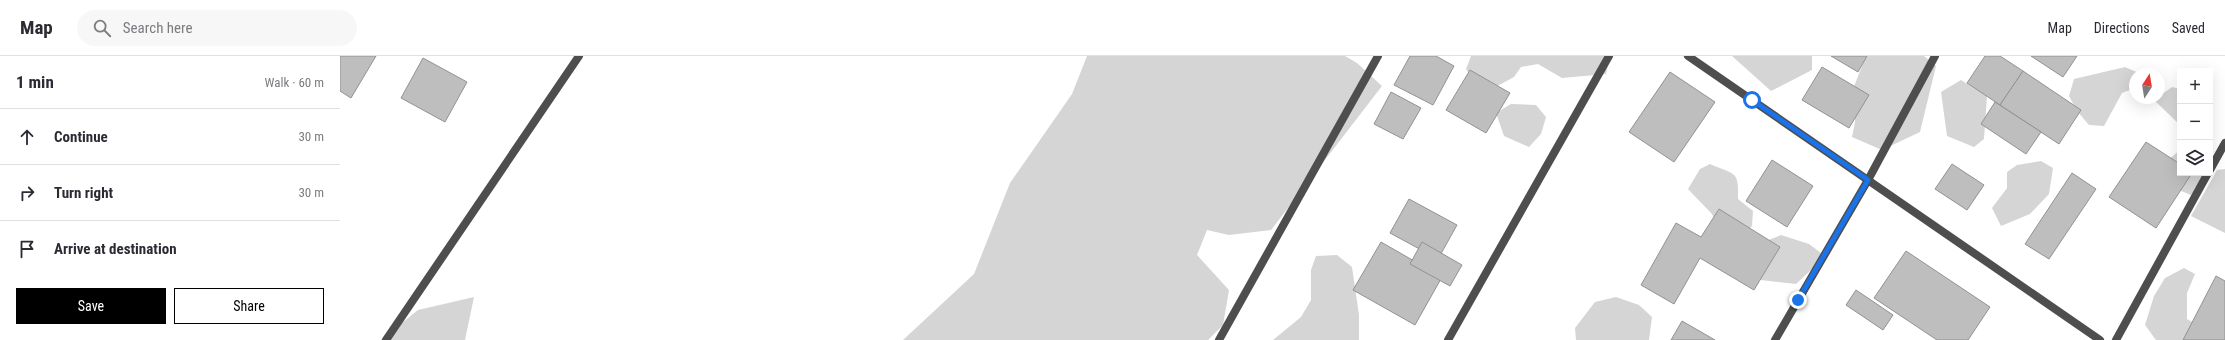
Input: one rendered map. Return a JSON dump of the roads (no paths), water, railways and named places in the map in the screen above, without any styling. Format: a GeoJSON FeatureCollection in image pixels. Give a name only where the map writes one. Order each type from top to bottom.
{"type":"FeatureCollection","features":[{"type":"Feature","properties":{"kind":"street"},"geometry":{"type":"LineString","coordinates":[[386,340],[579,56]]}},
{"type":"Feature","properties":{"kind":"street"},"geometry":{"type":"LineString","coordinates":[[1219,340],[1378,56]]}},
{"type":"Feature","properties":{"kind":"street"},"geometry":{"type":"LineString","coordinates":[[1448,340],[1609,56]]}},
{"type":"Feature","properties":{"kind":"street"},"geometry":{"type":"LineString","coordinates":[[1688,56],[2100,340]]}},
{"type":"Feature","properties":{"kind":"street"},"geometry":{"type":"LineString","coordinates":[[1775,340],[1868,180],[1935,56]]}},
{"type":"Feature","properties":{"kind":"street"},"geometry":{"type":"LineString","coordinates":[[2213,165],[2225,143]]}},
{"type":"Feature","properties":{"kind":"street"},"geometry":{"type":"LineString","coordinates":[[2116,340],[2206,176]]}}]}
